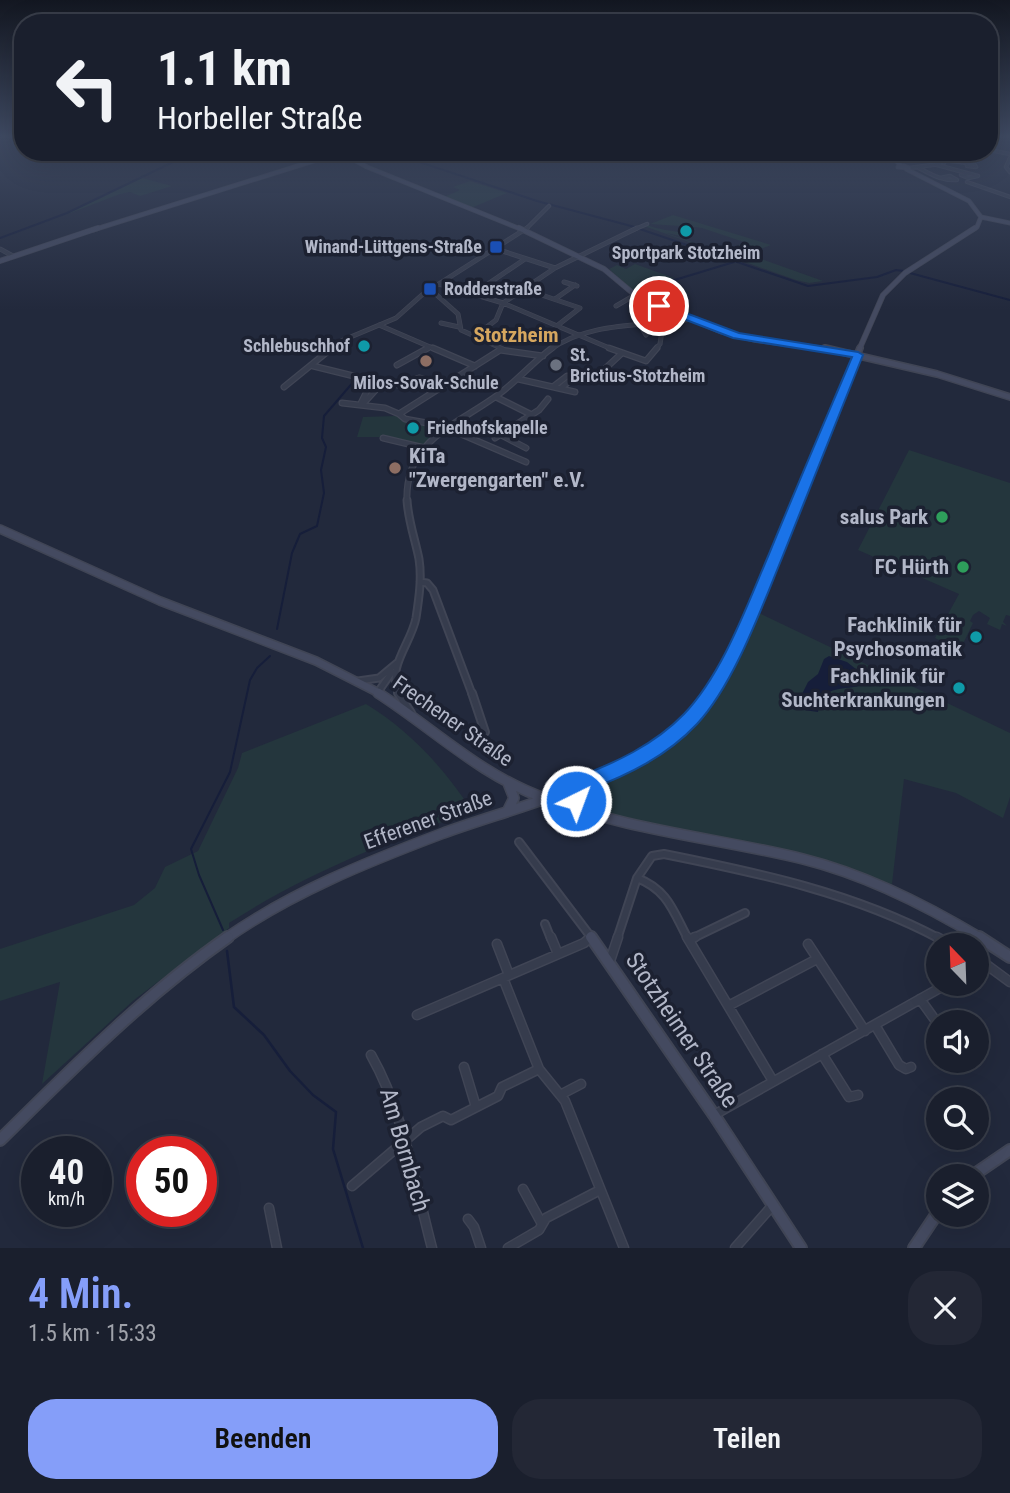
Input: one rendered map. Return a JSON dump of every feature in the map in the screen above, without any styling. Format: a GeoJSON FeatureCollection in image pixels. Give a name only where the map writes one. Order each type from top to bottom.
{"type":"FeatureCollection","features":[{"type":"Feature","properties":{"kind":"main road"},"geometry":{"type":"LineString","coordinates":[[0,261],[212,193]]}},
{"type":"Feature","properties":{"kind":"main road"},"geometry":{"type":"LineString","coordinates":[[433,193],[525,230],[608,272],[635,295],[691,320],[746,338],[858,355],[937,374],[1010,397]]}},
{"type":"Feature","properties":{"kind":"main road"},"geometry":{"type":"LineString","coordinates":[[954,193],[978,209],[981,217],[1010,223]]}},
{"type":"Feature","properties":{"kind":"main road","name":"Efferener Straße"},"geometry":{"type":"LineString","coordinates":[[0,1140],[80,1061],[140,1008],[186,969],[266,913],[362,865],[616,771],[663,744],[691,718],[716,684],[754,608],[883,295],[906,272],[976,227],[981,217]]}},
{"type":"Feature","properties":{"kind":"main road","name":"Frechener Straße"},"geometry":{"type":"LineString","coordinates":[[0,529],[121,586],[313,659],[358,681],[413,717],[455,751],[508,783],[542,798],[586,812],[837,869],[891,890],[943,915],[1010,957]]}},
{"type":"Feature","properties":{"kind":"main road"},"geometry":{"type":"LineString","coordinates":[[508,783],[514,798],[508,811]]}},
{"type":"Feature","properties":{"kind":"main road"},"geometry":{"type":"LineString","coordinates":[[582,784],[575,797],[586,812]]}},
{"type":"Feature","properties":{"kind":"main road","name":"Stotzheimer Straße"},"geometry":{"type":"LineString","coordinates":[[591,937],[714,1115],[801,1248]]}},
{"type":"Feature","properties":{"kind":"main road"},"geometry":{"type":"LineString","coordinates":[[989,1164],[1010,1150]]}},
{"type":"Feature","properties":{"kind":"main road"},"geometry":{"type":"LineString","coordinates":[[914,1248],[928,1227]]}},
{"type":"Feature","properties":{"kind":"street"},"geometry":{"type":"LineString","coordinates":[[284,387],[341,341],[399,316],[430,289],[525,230],[549,206]]}},
{"type":"Feature","properties":{"kind":"street"},"geometry":{"type":"LineString","coordinates":[[475,336],[495,320],[503,303],[555,268],[647,224]]}},
{"type":"Feature","properties":{"kind":"street"},"geometry":{"type":"LineString","coordinates":[[493,248],[555,268]]}},
{"type":"Feature","properties":{"kind":"street"},"geometry":{"type":"LineString","coordinates":[[0,249],[13,257]]}},
{"type":"Feature","properties":{"kind":"street"},"geometry":{"type":"LineString","coordinates":[[473,294],[525,259]]}},
{"type":"Feature","properties":{"kind":"street"},"geometry":{"type":"LineString","coordinates":[[555,299],[577,286],[564,282]]}},
{"type":"Feature","properties":{"kind":"street"},"geometry":{"type":"LineString","coordinates":[[439,284],[503,303],[646,361],[660,344],[662,331]]}},
{"type":"Feature","properties":{"kind":"street"},"geometry":{"type":"LineString","coordinates":[[430,289],[433,295],[458,314],[459,327]]}},
{"type":"Feature","properties":{"kind":"street"},"geometry":{"type":"LineString","coordinates":[[524,289],[580,309],[558,325]]}},
{"type":"Feature","properties":{"kind":"street"},"geometry":{"type":"LineString","coordinates":[[424,294],[433,295]]}},
{"type":"Feature","properties":{"kind":"street"},"geometry":{"type":"LineString","coordinates":[[616,306],[635,295]]}},
{"type":"Feature","properties":{"kind":"street"},"geometry":{"type":"LineString","coordinates":[[378,692],[399,661],[414,625],[421,582],[420,562],[407,492],[410,471],[425,448],[448,428],[496,397],[559,344],[579,335],[691,320]]}},
{"type":"Feature","properties":{"kind":"street"},"geometry":{"type":"LineString","coordinates":[[441,323],[459,327],[503,349],[543,356]]}},
{"type":"Feature","properties":{"kind":"street"},"geometry":{"type":"LineString","coordinates":[[379,325],[475,366]]}},
{"type":"Feature","properties":{"kind":"street"},"geometry":{"type":"LineString","coordinates":[[640,325],[646,335]]}},
{"type":"Feature","properties":{"kind":"street"},"geometry":{"type":"LineString","coordinates":[[397,365],[430,347]]}},
{"type":"Feature","properties":{"kind":"street"},"geometry":{"type":"LineString","coordinates":[[399,414],[503,349]]}},
{"type":"Feature","properties":{"kind":"street"},"geometry":{"type":"LineString","coordinates":[[595,378],[622,353]]}},
{"type":"Feature","properties":{"kind":"street"},"geometry":{"type":"LineString","coordinates":[[313,366],[382,383],[399,385],[419,378],[445,385]]}},
{"type":"Feature","properties":{"kind":"street"},"geometry":{"type":"LineString","coordinates":[[554,386],[567,376],[576,375],[562,388]]}},
{"type":"Feature","properties":{"kind":"street"},"geometry":{"type":"LineString","coordinates":[[518,379],[575,392]]}},
{"type":"Feature","properties":{"kind":"street"},"geometry":{"type":"LineString","coordinates":[[361,405],[372,381]]}},
{"type":"Feature","properties":{"kind":"street"},"geometry":{"type":"LineString","coordinates":[[361,405],[382,383]]}},
{"type":"Feature","properties":{"kind":"street"},"geometry":{"type":"LineString","coordinates":[[496,397],[532,415]]}},
{"type":"Feature","properties":{"kind":"street"},"geometry":{"type":"LineString","coordinates":[[495,438],[532,415],[548,399]]}},
{"type":"Feature","properties":{"kind":"street"},"geometry":{"type":"LineString","coordinates":[[342,403],[385,408],[405,419],[448,428],[526,462]]}},
{"type":"Feature","properties":{"kind":"street"},"geometry":{"type":"LineString","coordinates":[[523,420],[538,428]]}},
{"type":"Feature","properties":{"kind":"street"},"geometry":{"type":"LineString","coordinates":[[501,435],[526,448]]}},
{"type":"Feature","properties":{"kind":"street"},"geometry":{"type":"LineString","coordinates":[[383,438],[425,448]]}},
{"type":"Feature","properties":{"kind":"street"},"geometry":{"type":"LineString","coordinates":[[421,582],[427,583],[433,590],[456,646],[485,732]]}},
{"type":"Feature","properties":{"kind":"street"},"geometry":{"type":"LineString","coordinates":[[358,681],[379,678],[399,661]]}},
{"type":"Feature","properties":{"kind":"street"},"geometry":{"type":"LineString","coordinates":[[399,661],[395,684],[413,717]]}},
{"type":"Feature","properties":{"kind":"street","name":"Stotzheimer Straße"},"geometry":{"type":"LineString","coordinates":[[519,842],[591,937]]}},
{"type":"Feature","properties":{"kind":"street"},"geometry":{"type":"LineString","coordinates":[[610,961],[636,878],[652,856],[664,854],[823,890],[881,910],[928,933]]}},
{"type":"Feature","properties":{"kind":"street"},"geometry":{"type":"LineString","coordinates":[[636,878],[655,885],[664,895],[723,1001],[730,1005],[773,1081]]}},
{"type":"Feature","properties":{"kind":"street"},"geometry":{"type":"LineString","coordinates":[[689,940],[745,913]]}},
{"type":"Feature","properties":{"kind":"street"},"geometry":{"type":"LineString","coordinates":[[545,924],[558,954]]}},
{"type":"Feature","properties":{"kind":"street"},"geometry":{"type":"LineString","coordinates":[[416,1015],[591,937]]}},
{"type":"Feature","properties":{"kind":"street"},"geometry":{"type":"LineString","coordinates":[[497,944],[539,1069],[561,1094],[624,1248]]}},
{"type":"Feature","properties":{"kind":"street"},"geometry":{"type":"LineString","coordinates":[[808,944],[865,1031]]}},
{"type":"Feature","properties":{"kind":"street"},"geometry":{"type":"LineString","coordinates":[[730,1005],[817,958]]}},
{"type":"Feature","properties":{"kind":"street"},"geometry":{"type":"LineString","coordinates":[[989,967],[1010,982]]}},
{"type":"Feature","properties":{"kind":"street"},"geometry":{"type":"LineString","coordinates":[[714,1115],[926,996]]}},
{"type":"Feature","properties":{"kind":"street"},"geometry":{"type":"LineString","coordinates":[[920,999],[928,1010]]}},
{"type":"Feature","properties":{"kind":"street"},"geometry":{"type":"LineString","coordinates":[[875,1025],[899,1065],[906,1069],[911,1067]]}},
{"type":"Feature","properties":{"kind":"street"},"geometry":{"type":"LineString","coordinates":[[822,1054],[849,1097],[858,1095]]}},
{"type":"Feature","properties":{"kind":"street","name":"Am Bornbach"},"geometry":{"type":"LineString","coordinates":[[371,1055],[382,1074],[404,1140],[432,1248]]}},
{"type":"Feature","properties":{"kind":"street"},"geometry":{"type":"LineString","coordinates":[[464,1067],[476,1107]]}},
{"type":"Feature","properties":{"kind":"street"},"geometry":{"type":"LineString","coordinates":[[352,1186],[421,1127],[443,1116],[451,1120],[498,1096],[502,1087],[539,1069]]}},
{"type":"Feature","properties":{"kind":"street"},"geometry":{"type":"LineString","coordinates":[[561,1094],[581,1084]]}},
{"type":"Feature","properties":{"kind":"street"},"geometry":{"type":"LineString","coordinates":[[523,1189],[542,1224]]}},
{"type":"Feature","properties":{"kind":"street"},"geometry":{"type":"LineString","coordinates":[[508,1248],[539,1230],[546,1218],[600,1189]]}},
{"type":"Feature","properties":{"kind":"street"},"geometry":{"type":"LineString","coordinates":[[735,1248],[772,1206]]}},
{"type":"Feature","properties":{"kind":"street"},"geometry":{"type":"LineString","coordinates":[[269,1208],[277,1248]]}},
{"type":"Feature","properties":{"kind":"street"},"geometry":{"type":"LineString","coordinates":[[468,1219],[474,1227],[481,1248]]}},
{"type":"Feature","properties":{"kind":"shaded area"},"geometry":{"type":"Polygon","coordinates":[[[110,193],[124,193],[0,240],[65,215],[110,193]]]}},
{"type":"Feature","properties":{"kind":"shaded area"},"geometry":{"type":"Polygon","coordinates":[[[453,193],[506,193],[471,208],[444,197],[453,193]]]}},
{"type":"Feature","properties":{"kind":"shaded area"},"geometry":{"type":"Polygon","coordinates":[[[673,215],[771,245],[747,254],[823,281],[809,283],[796,280],[644,226],[686,234],[681,236],[666,233],[725,253],[744,242],[702,228],[685,226],[697,230],[680,229],[680,226],[650,224],[673,215]]]}},
{"type":"Feature","properties":{"kind":"shaded area"},"geometry":{"type":"Polygon","coordinates":[[[635,264],[674,278],[632,290],[609,269],[617,265],[626,269],[635,264]]]}},
{"type":"Feature","properties":{"kind":"shaded area"},"geometry":{"type":"Polygon","coordinates":[[[396,416],[439,426],[441,429],[423,446],[385,437],[357,437],[363,417],[396,416]]]}},
{"type":"Feature","properties":{"kind":"shaded area","name":"salus Park"},"geometry":{"type":"Polygon","coordinates":[[[909,450],[1010,483],[1010,616],[1006,615],[1003,622],[1007,626],[1002,624],[1000,630],[987,624],[990,618],[979,611],[973,615],[970,621],[973,623],[960,650],[935,638],[959,594],[858,550],[909,450]]]}},
{"type":"Feature","properties":{"kind":"shaded area"},"geometry":{"type":"Polygon","coordinates":[[[759,613],[1010,733],[1010,797],[1003,818],[956,793],[904,779],[892,884],[795,853],[634,822],[589,809],[579,798],[581,791],[650,758],[669,744],[700,712],[714,693],[759,613]]]}},
{"type":"Feature","properties":{"kind":"shaded area"},"geometry":{"type":"Polygon","coordinates":[[[366,704],[397,726],[425,752],[450,780],[472,811],[409,834],[317,874],[229,923],[229,928],[134,1000],[42,1084],[60,982],[0,1001],[0,949],[134,905],[155,888],[165,867],[198,851],[238,768],[242,753],[366,704]]]}},
{"type":"Feature","properties":{"kind":"water"},"geometry":{"type":"Polygon","coordinates":[[[829,656],[847,662],[866,677],[866,683],[825,695],[819,704],[818,712],[789,708],[801,696],[808,682],[818,674],[824,659],[829,656]]]}},
{"type":"Feature","properties":{"kind":"waterway"},"geometry":{"type":"LineString","coordinates":[[0,238],[67,213],[108,193]]}},
{"type":"Feature","properties":{"kind":"waterway"},"geometry":{"type":"LineString","coordinates":[[514,193],[631,226],[808,286],[877,277],[896,270],[904,271]]}},
{"type":"Feature","properties":{"kind":"waterway"},"geometry":{"type":"LineString","coordinates":[[635,292],[734,262]]}},
{"type":"Feature","properties":{"kind":"waterway"},"geometry":{"type":"LineString","coordinates":[[910,273],[1010,300]]}},
{"type":"Feature","properties":{"kind":"waterway"},"geometry":{"type":"LineString","coordinates":[[277,629],[292,553],[300,534],[317,526],[324,493],[321,470],[326,447],[322,438],[324,416],[355,380]]}},
{"type":"Feature","properties":{"kind":"waterway"},"geometry":{"type":"LineString","coordinates":[[223,930],[199,875],[191,849],[230,772],[250,680],[257,668],[270,656]]}},
{"type":"Feature","properties":{"kind":"waterway"},"geometry":{"type":"LineString","coordinates":[[227,951],[234,1007],[264,1035],[290,1071],[313,1095],[336,1112],[333,1149],[363,1248]]}},
{"type":"Feature","properties":{"kind":"place","name":"Sportpark Stotzheim"},"geometry":{"type":"Point","coordinates":[686,231]}},
{"type":"Feature","properties":{"kind":"place","name":"Winand-Lüttgens-Straße"},"geometry":{"type":"Point","coordinates":[496,247]}},
{"type":"Feature","properties":{"kind":"place","name":"Rodderstraße"},"geometry":{"type":"Point","coordinates":[430,289]}},
{"type":"Feature","properties":{"kind":"place","name":"Schlebuschhof"},"geometry":{"type":"Point","coordinates":[364,346]}},
{"type":"Feature","properties":{"kind":"place","name":"Milos-Sovak-Schule"},"geometry":{"type":"Point","coordinates":[426,361]}},
{"type":"Feature","properties":{"kind":"place","name":"St. Brictius-Stotzheim"},"geometry":{"type":"Point","coordinates":[556,365]}},
{"type":"Feature","properties":{"kind":"place","name":"Friedhofskapelle"},"geometry":{"type":"Point","coordinates":[413,428]}},
{"type":"Feature","properties":{"kind":"place","name":"KiTa \"Zwergengarten\" e.V."},"geometry":{"type":"Point","coordinates":[395,468]}},
{"type":"Feature","properties":{"kind":"place","name":"salus Park"},"geometry":{"type":"Point","coordinates":[942,517]}},
{"type":"Feature","properties":{"kind":"place","name":"FC Hürth"},"geometry":{"type":"Point","coordinates":[963,567]}},
{"type":"Feature","properties":{"kind":"place","name":"Fachklinik für Psychosomatik"},"geometry":{"type":"Point","coordinates":[976,637]}},
{"type":"Feature","properties":{"kind":"place","name":"Fachklinik für Suchterkrankungen"},"geometry":{"type":"Point","coordinates":[959,688]}},
{"type":"Feature","properties":{"kind":"district","name":"Stotzheim"},"geometry":{"type":"Point","coordinates":[516,335]}},
{"type":"Feature","properties":{"kind":"route"},"geometry":{"type":"LineString","coordinates":[[576,801],[576,794],[582,784],[616,771],[663,744],[691,718],[716,684],[754,608],[858,355],[737,336],[659,306]]}}]}
